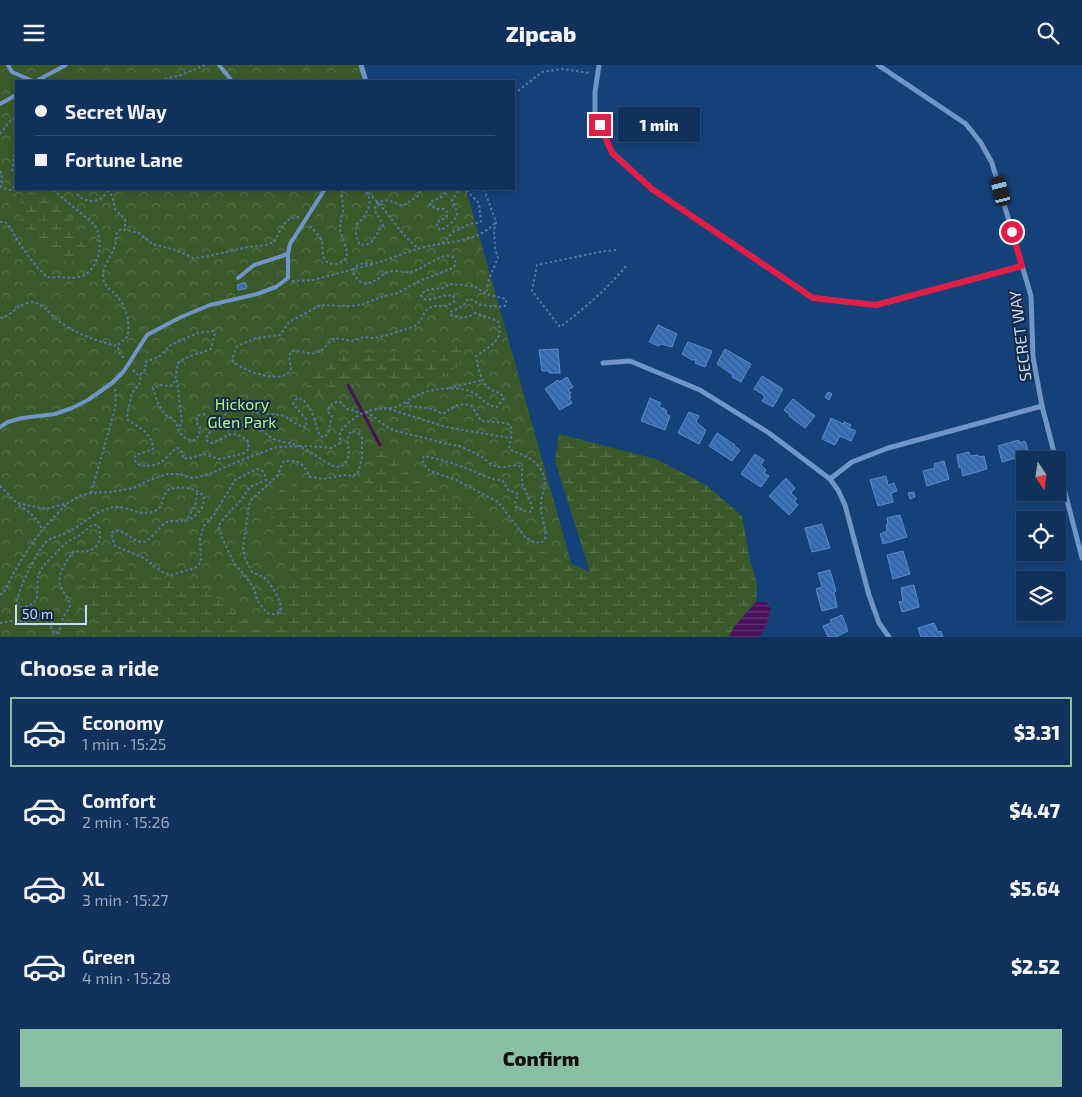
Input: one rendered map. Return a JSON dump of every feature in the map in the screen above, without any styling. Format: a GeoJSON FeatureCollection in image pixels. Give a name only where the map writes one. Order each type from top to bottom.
{"type":"FeatureCollection","features":[{"type":"Feature","properties":{"kind":"street"},"geometry":{"type":"LineString","coordinates":[[361,65],[366,80]]}},
{"type":"Feature","properties":{"kind":"street"},"geometry":{"type":"LineString","coordinates":[[599,65],[595,91],[595,113],[612,153],[652,189],[813,298],[876,305],[1022,266]]}},
{"type":"Feature","properties":{"kind":"street","name":"SECRET WAY"},"geometry":{"type":"LineString","coordinates":[[878,65],[966,124],[981,143],[992,163],[999,181],[1031,295],[1033,357],[1042,406],[1054,451]]}},
{"type":"Feature","properties":{"kind":"street"},"geometry":{"type":"LineString","coordinates":[[604,363],[630,361],[700,390],[769,433],[830,479],[845,505],[869,595],[879,623],[889,637]]}},
{"type":"Feature","properties":{"kind":"street"},"geometry":{"type":"LineString","coordinates":[[830,479],[852,462],[888,448],[1042,406]]}},
{"type":"Feature","properties":{"kind":"street"},"geometry":{"type":"LineString","coordinates":[[1066,496],[1082,558]]}},
{"type":"Feature","properties":{"kind":"lane"},"geometry":{"type":"LineString","coordinates":[[8,65],[12,72],[32,80]]}},
{"type":"Feature","properties":{"kind":"lane"},"geometry":{"type":"LineString","coordinates":[[37,80],[66,65]]}},
{"type":"Feature","properties":{"kind":"lane"},"geometry":{"type":"LineString","coordinates":[[219,65],[231,80]]}},
{"type":"Feature","properties":{"kind":"lane"},"geometry":{"type":"LineString","coordinates":[[0,104],[15,96]]}},
{"type":"Feature","properties":{"kind":"lane"},"geometry":{"type":"LineString","coordinates":[[0,427],[8,422],[22,418],[55,414],[88,400],[112,383],[129,363],[148,335],[182,317],[210,305],[257,294],[276,287],[288,278],[290,244],[324,190]]}},
{"type":"Feature","properties":{"kind":"lane"},"geometry":{"type":"LineString","coordinates":[[238,278],[254,265],[288,254]]}},
{"type":"Feature","properties":{"kind":"path"},"geometry":{"type":"LineString","coordinates":[[162,80],[181,75],[205,65]]}},
{"type":"Feature","properties":{"kind":"path"},"geometry":{"type":"LineString","coordinates":[[515,93],[542,72],[562,69],[597,75]]}},
{"type":"Feature","properties":{"kind":"path"},"geometry":{"type":"LineString","coordinates":[[0,134],[10,121],[15,118]]}},
{"type":"Feature","properties":{"kind":"path"},"geometry":{"type":"LineString","coordinates":[[15,150],[12,170],[15,172]]}},
{"type":"Feature","properties":{"kind":"path"},"geometry":{"type":"LineString","coordinates":[[0,171],[2,174],[1,187],[10,189],[15,186]]}},
{"type":"Feature","properties":{"kind":"path"},"geometry":{"type":"LineString","coordinates":[[0,223],[5,222],[11,228],[39,271],[48,277],[69,278],[85,275],[93,267],[98,255],[99,232],[95,225],[53,190]]}},
{"type":"Feature","properties":{"kind":"path"},"geometry":{"type":"LineString","coordinates":[[76,190],[79,197],[96,201],[103,198],[107,190]]}},
{"type":"Feature","properties":{"kind":"path"},"geometry":{"type":"LineString","coordinates":[[108,190],[115,209],[125,219],[126,229]]}},
{"type":"Feature","properties":{"kind":"path"},"geometry":{"type":"LineString","coordinates":[[117,346],[127,337],[128,320],[118,297],[108,288],[103,280],[104,271],[115,250],[116,234],[121,229],[140,233],[152,244],[176,250],[192,258],[274,242],[283,224],[291,217],[298,217],[305,220],[322,240],[324,259],[334,264],[341,262],[348,251],[340,232],[343,215],[341,190]]}},
{"type":"Feature","properties":{"kind":"path"},"geometry":{"type":"LineString","coordinates":[[364,190],[378,201],[411,243],[418,249]]}},
{"type":"Feature","properties":{"kind":"path"},"geometry":{"type":"LineString","coordinates":[[364,190],[369,199],[366,214],[357,224],[357,240],[360,245],[368,246],[383,225],[374,210],[378,201]]}},
{"type":"Feature","properties":{"kind":"path"},"geometry":{"type":"LineString","coordinates":[[378,201],[388,200],[403,206],[419,195],[420,190]]}},
{"type":"Feature","properties":{"kind":"path"},"geometry":{"type":"LineString","coordinates":[[448,190],[442,197],[430,202],[430,206],[444,209],[448,213],[446,217],[437,222],[437,227],[440,230],[445,229],[456,216],[457,212],[452,200],[459,190]]}},
{"type":"Feature","properties":{"kind":"path"},"geometry":{"type":"LineString","coordinates":[[441,244],[453,232],[470,224],[481,222],[479,203],[466,190]]}},
{"type":"Feature","properties":{"kind":"path"},"geometry":{"type":"LineString","coordinates":[[484,190],[496,222],[494,230],[495,248],[498,258],[489,279],[486,294]]}},
{"type":"Feature","properties":{"kind":"path"},"geometry":{"type":"LineString","coordinates":[[285,280],[313,280],[353,270],[418,249],[471,239],[487,231],[496,222]]}},
{"type":"Feature","properties":{"kind":"path"},"geometry":{"type":"LineString","coordinates":[[616,250],[537,265],[532,291],[560,327],[590,304],[613,282],[627,265]]}},
{"type":"Feature","properties":{"kind":"path"},"geometry":{"type":"LineString","coordinates":[[353,270],[357,281],[369,283],[386,272],[397,270],[414,272],[443,256],[448,255],[452,257],[456,264],[453,268],[417,282],[398,293],[361,305],[321,305],[315,307],[289,322],[280,335],[256,338],[238,346],[232,359],[235,364],[253,372],[280,377],[287,375],[291,369],[289,356],[291,352],[313,354],[322,351],[335,338],[352,341],[364,337],[374,338],[415,326],[421,320],[425,311],[433,306],[446,306],[454,302],[454,296],[450,295],[439,295],[432,300],[424,299],[421,295],[426,290],[442,288],[449,284],[474,286],[486,294],[506,299],[506,305],[503,307],[481,305],[470,299],[463,306],[450,312],[451,315],[462,318],[469,317],[475,313],[498,321],[499,336],[496,341],[476,356],[480,375],[488,388],[492,392],[500,393],[504,397],[497,407],[490,406],[474,394],[462,389],[447,388]]}},
{"type":"Feature","properties":{"kind":"path"},"geometry":{"type":"LineString","coordinates":[[353,270],[355,266],[361,263],[376,263]]}},
{"type":"Feature","properties":{"kind":"path"},"geometry":{"type":"LineString","coordinates":[[0,320],[27,303],[37,303],[57,320],[77,332],[96,341],[117,346]]}},
{"type":"Feature","properties":{"kind":"path"},"geometry":{"type":"LineString","coordinates":[[0,623],[18,620],[34,625],[41,613],[47,612],[52,616],[51,630],[54,633],[58,633],[61,629],[62,619],[67,614],[70,606],[60,583],[60,577],[74,551],[84,553],[96,546],[100,541],[100,531],[98,525],[92,525],[80,535],[67,542],[43,566],[38,576],[37,597],[34,603],[28,606],[19,606],[16,598],[28,570],[46,543],[52,538],[69,532],[90,518],[113,507],[142,513],[155,511],[163,504],[162,499],[169,489],[180,486],[204,496],[204,505],[198,513],[187,520],[169,521],[158,528],[147,541],[136,541],[124,532],[116,531],[111,533],[115,546],[144,558],[171,575],[195,568],[201,562],[200,539],[204,526],[214,515],[235,480],[253,470],[262,469],[266,480],[250,487],[219,525],[219,531],[233,561],[254,588],[257,600],[267,613],[275,614],[279,611],[281,607],[280,599],[263,577],[252,573],[245,557],[243,548],[251,500],[275,478],[284,462],[291,460],[306,467],[310,477],[324,479],[358,473],[362,457],[362,438],[358,433],[352,431],[348,436],[350,451],[348,457],[342,466],[336,467],[301,447],[289,442],[276,440],[257,427],[224,426],[214,428],[208,433],[206,440],[211,443],[228,434],[236,434],[248,441],[249,449],[242,454],[219,459],[204,454],[188,459],[183,458],[183,453],[178,448],[172,450],[166,459],[158,464],[144,467],[136,463],[134,458],[153,449],[153,445],[148,433],[128,420],[127,414],[132,393],[140,383],[140,374],[146,369],[145,362],[159,357],[170,346],[198,333],[213,331],[214,337],[211,349],[201,354],[187,356],[178,363],[175,381],[171,386],[160,385],[153,388],[157,401],[166,415],[172,417],[180,435],[186,439],[193,441],[199,436],[200,427],[197,423],[197,416],[203,414],[211,419],[220,420],[228,410],[237,408],[283,416],[306,427],[306,419],[292,404],[299,398],[308,404],[320,436],[324,437],[328,434],[332,416],[328,412],[330,405],[339,401],[346,409],[356,411],[359,415]]}},
{"type":"Feature","properties":{"kind":"path"},"geometry":{"type":"LineString","coordinates":[[117,346],[120,354],[140,377]]}},
{"type":"Feature","properties":{"kind":"path"},"geometry":{"type":"LineString","coordinates":[[176,377],[182,423],[178,428]]}},
{"type":"Feature","properties":{"kind":"path"},"geometry":{"type":"LineString","coordinates":[[0,595],[4,592],[22,557],[49,520],[79,496],[127,489],[167,474],[180,474],[192,479],[207,475],[277,447],[310,446],[332,448],[340,443],[340,432],[348,421],[359,415],[366,412],[400,407],[413,396],[483,379]]}},
{"type":"Feature","properties":{"kind":"path"},"geometry":{"type":"LineString","coordinates":[[91,493],[115,409],[116,391],[112,383]]}},
{"type":"Feature","properties":{"kind":"path"},"geometry":{"type":"LineString","coordinates":[[366,412],[391,429],[445,444],[457,445],[481,456],[496,466],[505,468],[519,465],[522,468],[522,483],[532,506],[530,512],[516,507],[515,503],[518,495],[516,492],[509,491],[502,480],[496,480],[434,458],[424,456],[422,460],[430,471],[456,480],[498,502],[525,537],[540,543],[545,538],[540,505],[545,487],[545,479],[534,460],[509,449],[512,430],[510,425],[481,421],[472,406],[463,403],[443,413],[432,409],[409,406],[407,401]]}},
{"type":"Feature","properties":{"kind":"path"},"geometry":{"type":"LineString","coordinates":[[388,409],[446,427],[510,438]]}},
{"type":"Feature","properties":{"kind":"path"},"geometry":{"type":"LineString","coordinates":[[0,486],[34,516],[40,523],[42,530]]}},
{"type":"Feature","properties":{"kind":"path"},"geometry":{"type":"LineString","coordinates":[[187,520],[196,503],[197,492]]}},
{"type":"Feature","properties":{"kind":"path"},"geometry":{"type":"LineString","coordinates":[[17,503],[46,509],[68,503]]}},
{"type":"Feature","properties":{"kind":"green space","name":"Hickory Glen Park"},"geometry":{"type":"Polygon","coordinates":[[[0,65],[362,65],[367,80],[15,80],[15,190],[466,190],[592,637],[0,637],[0,65]]]}},
{"type":"Feature","properties":{"kind":"green space"},"geometry":{"type":"Polygon","coordinates":[[[33,190],[46,190],[56,197],[64,211],[78,226],[89,246],[85,257],[73,262],[58,261],[22,225],[18,213],[24,195],[33,190]]]}},
{"type":"Feature","properties":{"kind":"green space"},"geometry":{"type":"Polygon","coordinates":[[[464,341],[465,349],[458,366],[443,377],[373,380],[317,394],[306,391],[307,380],[324,361],[347,355],[388,351],[415,353],[437,351],[450,343],[464,341]]]}},
{"type":"Feature","properties":{"kind":"green space"},"geometry":{"type":"Polygon","coordinates":[[[559,434],[656,459],[706,485],[742,516],[750,561],[757,583],[756,602],[734,627],[729,637],[89,637],[95,616],[86,596],[82,579],[102,556],[145,574],[199,585],[257,630],[289,604],[290,562],[270,523],[273,499],[286,484],[318,492],[349,487],[371,470],[380,445],[414,479],[469,507],[521,543],[590,572],[555,461],[559,434]]]}},
{"type":"Feature","properties":{"kind":"shaded area"},"geometry":{"type":"Polygon","coordinates":[[[756,602],[766,602],[771,609],[760,637],[729,637],[734,627],[756,602]]]}},
{"type":"Feature","properties":{"kind":"building"},"geometry":{"type":"Polygon","coordinates":[[[245,283],[247,288],[238,290],[237,285],[245,283]]]}},
{"type":"Feature","properties":{"kind":"building"},"geometry":{"type":"Polygon","coordinates":[[[658,325],[677,334],[672,347],[661,344],[659,346],[649,342],[658,325]]]}},
{"type":"Feature","properties":{"kind":"building"},"geometry":{"type":"Polygon","coordinates":[[[688,342],[712,351],[705,367],[695,363],[696,360],[692,360],[682,354],[688,342]]]}},
{"type":"Feature","properties":{"kind":"building"},"geometry":{"type":"Polygon","coordinates":[[[558,349],[560,373],[542,371],[539,350],[558,349]]]}},
{"type":"Feature","properties":{"kind":"building"},"geometry":{"type":"Polygon","coordinates":[[[725,349],[751,364],[741,382],[717,364],[725,349]]]}},
{"type":"Feature","properties":{"kind":"building"},"geometry":{"type":"Polygon","coordinates":[[[762,376],[783,389],[773,407],[762,401],[765,397],[764,395],[754,389],[762,376]]]}},
{"type":"Feature","properties":{"kind":"building"},"geometry":{"type":"Polygon","coordinates":[[[567,377],[573,387],[568,390],[571,393],[569,398],[572,403],[560,410],[545,389],[558,380],[559,382],[567,377]]]}},
{"type":"Feature","properties":{"kind":"building"},"geometry":{"type":"Polygon","coordinates":[[[828,392],[832,394],[829,400],[825,397],[828,392]]]}},
{"type":"Feature","properties":{"kind":"building"},"geometry":{"type":"Polygon","coordinates":[[[650,398],[661,403],[659,407],[665,409],[667,411],[666,414],[670,416],[665,430],[641,421],[650,398]]]}},
{"type":"Feature","properties":{"kind":"building"},"geometry":{"type":"Polygon","coordinates":[[[793,399],[815,416],[805,428],[784,410],[793,399]]]}},
{"type":"Feature","properties":{"kind":"building"},"geometry":{"type":"Polygon","coordinates":[[[689,412],[699,416],[696,422],[706,430],[699,444],[678,433],[689,412]]]}},
{"type":"Feature","properties":{"kind":"building"},"geometry":{"type":"Polygon","coordinates":[[[831,418],[843,424],[844,422],[851,425],[849,428],[856,431],[851,441],[840,436],[835,445],[822,439],[831,418]]]}},
{"type":"Feature","properties":{"kind":"building"},"geometry":{"type":"Polygon","coordinates":[[[717,433],[740,450],[732,461],[709,446],[717,433]]]}},
{"type":"Feature","properties":{"kind":"building"},"geometry":{"type":"Polygon","coordinates":[[[1019,440],[1019,443],[1025,441],[1028,451],[1016,451],[1016,458],[1002,462],[998,446],[1019,440]]]}},
{"type":"Feature","properties":{"kind":"building"},"geometry":{"type":"Polygon","coordinates":[[[969,452],[970,456],[984,456],[987,469],[963,476],[961,467],[959,468],[957,455],[969,452]]]}},
{"type":"Feature","properties":{"kind":"building"},"geometry":{"type":"Polygon","coordinates":[[[755,454],[764,460],[761,465],[766,470],[764,473],[769,476],[761,487],[741,474],[755,454]]]}},
{"type":"Feature","properties":{"kind":"building"},"geometry":{"type":"Polygon","coordinates":[[[944,461],[949,479],[927,486],[923,471],[935,468],[934,464],[944,461]]]}},
{"type":"Feature","properties":{"kind":"building"},"geometry":{"type":"Polygon","coordinates":[[[886,476],[888,485],[894,483],[897,491],[891,493],[893,502],[878,506],[870,480],[886,476]]]}},
{"type":"Feature","properties":{"kind":"building"},"geometry":{"type":"Polygon","coordinates":[[[786,478],[795,488],[791,493],[797,499],[794,501],[798,505],[789,515],[769,496],[786,478]]]}},
{"type":"Feature","properties":{"kind":"building"},"geometry":{"type":"Polygon","coordinates":[[[914,492],[915,497],[910,499],[908,493],[914,492]]]}},
{"type":"Feature","properties":{"kind":"building"},"geometry":{"type":"Polygon","coordinates":[[[900,515],[907,537],[883,544],[880,534],[887,531],[887,518],[900,515]]]}},
{"type":"Feature","properties":{"kind":"building"},"geometry":{"type":"Polygon","coordinates":[[[822,524],[830,548],[812,552],[805,528],[822,524]]]}},
{"type":"Feature","properties":{"kind":"building"},"geometry":{"type":"Polygon","coordinates":[[[903,551],[910,574],[893,579],[887,555],[903,551]]]}},
{"type":"Feature","properties":{"kind":"building"},"geometry":{"type":"Polygon","coordinates":[[[830,570],[836,591],[834,592],[837,607],[822,611],[816,589],[822,587],[818,573],[830,570]]]}},
{"type":"Feature","properties":{"kind":"building"},"geometry":{"type":"Polygon","coordinates":[[[914,585],[919,607],[902,612],[899,602],[903,601],[901,588],[914,585]]]}},
{"type":"Feature","properties":{"kind":"building"},"geometry":{"type":"Polygon","coordinates":[[[842,615],[848,631],[836,637],[828,637],[823,626],[831,623],[830,620],[842,615]]]}},
{"type":"Feature","properties":{"kind":"building"},"geometry":{"type":"Polygon","coordinates":[[[934,623],[938,632],[941,631],[943,637],[921,637],[918,628],[934,623]]]}},
{"type":"Feature","properties":{"kind":"waterway"},"geometry":{"type":"LineString","coordinates":[[348,385],[380,445]]}},
{"type":"Feature","properties":{"kind":"route"},"geometry":{"type":"LineString","coordinates":[[600,125],[612,153],[652,189],[813,298],[876,305],[1022,266],[1012,232]]}}]}
